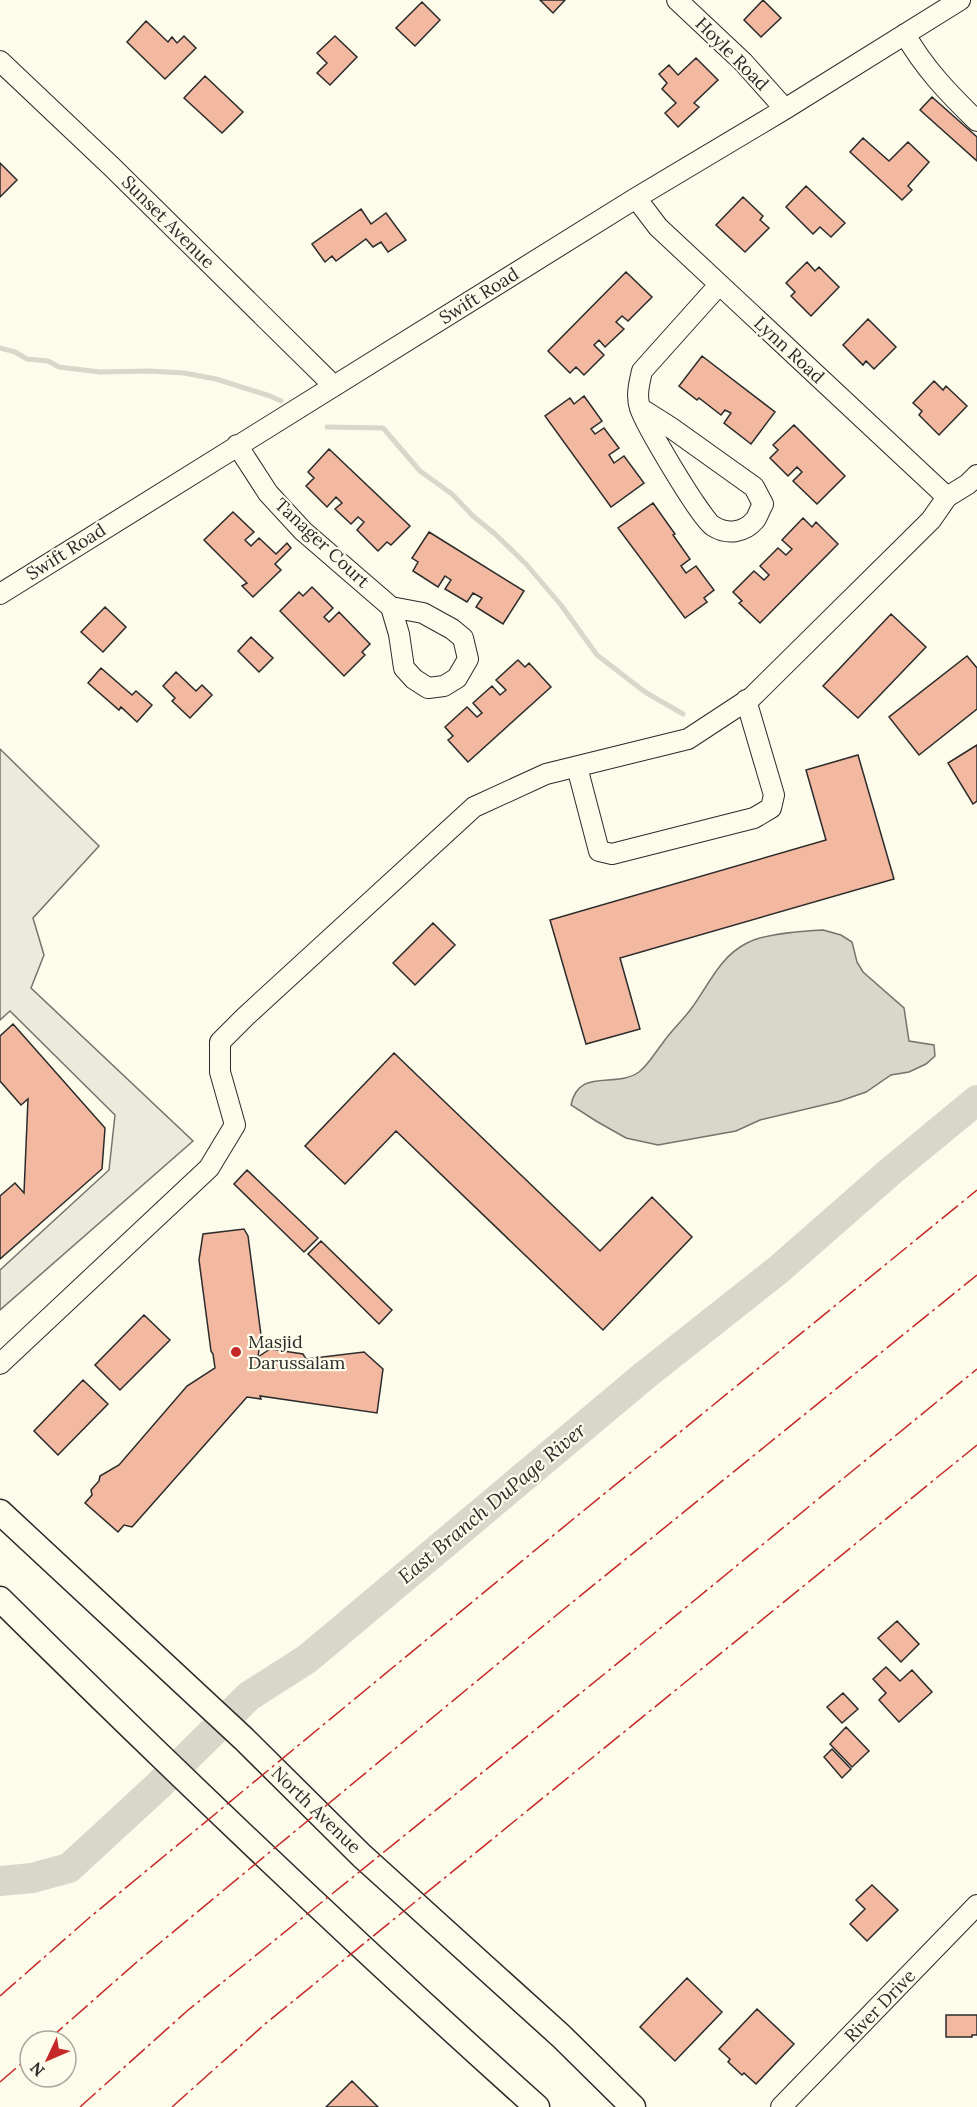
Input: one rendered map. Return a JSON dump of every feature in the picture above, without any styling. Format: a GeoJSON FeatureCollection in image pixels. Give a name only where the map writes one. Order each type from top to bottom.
{"type":"FeatureCollection","features":[{"type":"Feature","properties":{"kind":"main road","name":"North Avenue"},"geometry":{"type":"LineString","coordinates":[[0,1512],[225,1723],[362,1856],[561,2036],[633,2107]]}},
{"type":"Feature","properties":{"kind":"main road"},"geometry":{"type":"LineString","coordinates":[[0,1599],[165,1762],[392,1976],[537,2107]]}},
{"type":"Feature","properties":{"kind":"street","name":"Hoyle Road"},"geometry":{"type":"LineString","coordinates":[[677,0],[743,62],[785,110]]}},
{"type":"Feature","properties":{"kind":"street","name":"Swift Road"},"geometry":{"type":"LineString","coordinates":[[0,594],[636,198],[785,110],[960,0]]}},
{"type":"Feature","properties":{"kind":"street"},"geometry":{"type":"LineString","coordinates":[[905,34],[918,57],[977,121]]}},
{"type":"Feature","properties":{"kind":"street","name":"Sunset Avenue"},"geometry":{"type":"LineString","coordinates":[[0,62],[112,167],[334,386]]}},
{"type":"Feature","properties":{"kind":"street","name":"Lynn Road"},"geometry":{"type":"LineString","coordinates":[[636,198],[652,221],[947,497]]}},
{"type":"Feature","properties":{"kind":"street"},"geometry":{"type":"LineString","coordinates":[[640,408],[754,486],[762,504],[755,520],[739,531],[725,532],[711,525],[672,468],[640,408],[637,388],[642,371],[719,285]]}},
{"type":"Feature","properties":{"kind":"street","name":"Tanager Court"},"geometry":{"type":"LineString","coordinates":[[237,445],[268,493],[303,531],[391,607]]}},
{"type":"Feature","properties":{"kind":"street"},"geometry":{"type":"LineString","coordinates":[[0,1364],[209,1168],[235,1125],[220,1072],[220,1042],[474,807],[546,774],[688,738],[752,697],[931,520],[947,497],[968,484],[977,475]]}},
{"type":"Feature","properties":{"kind":"street"},"geometry":{"type":"LineString","coordinates":[[391,607],[423,613],[452,629],[463,638],[468,658],[457,678],[444,686],[428,688],[414,679],[404,668],[399,634],[391,607]]}},
{"type":"Feature","properties":{"kind":"street"},"geometry":{"type":"LineString","coordinates":[[577,767],[599,851],[612,854],[754,818],[771,808],[774,795],[746,700]]}},
{"type":"Feature","properties":{"kind":"street","name":"River Drive"},"geometry":{"type":"LineString","coordinates":[[782,2107],[976,1907]]}},
{"type":"Feature","properties":{"kind":"shaded area"},"geometry":{"type":"Polygon","coordinates":[[[0,749],[99,846],[33,918],[44,955],[31,988],[193,1141],[0,1310],[0,1270],[109,1170],[115,1115],[10,1011],[0,1020],[0,749]]]}},
{"type":"Feature","properties":{"kind":"shaded area"},"geometry":{"type":"Polygon","coordinates":[[[823,930],[841,935],[852,942],[857,962],[863,972],[904,1008],[909,1041],[934,1045],[935,1056],[926,1064],[909,1072],[891,1075],[866,1092],[840,1101],[760,1120],[736,1131],[658,1145],[626,1138],[571,1105],[575,1093],[590,1082],[630,1077],[643,1069],[691,1009],[715,972],[737,949],[763,937],[823,930]]]}},
{"type":"Feature","properties":{"kind":"building"},"geometry":{"type":"Polygon","coordinates":[[[540,0],[565,0],[553,13],[540,0]]]}},
{"type":"Feature","properties":{"kind":"building"},"geometry":{"type":"Polygon","coordinates":[[[763,0],[781,18],[761,37],[744,20],[763,0]]]}},
{"type":"Feature","properties":{"kind":"building"},"geometry":{"type":"Polygon","coordinates":[[[422,2],[440,20],[415,46],[396,28],[422,2]]]}},
{"type":"Feature","properties":{"kind":"building"},"geometry":{"type":"Polygon","coordinates":[[[146,21],[168,42],[172,37],[177,43],[184,36],[196,48],[165,79],[127,42],[146,21]]]}},
{"type":"Feature","properties":{"kind":"building"},"geometry":{"type":"Polygon","coordinates":[[[335,36],[357,57],[330,85],[317,73],[327,63],[317,53],[335,36]]]}},
{"type":"Feature","properties":{"kind":"building"},"geometry":{"type":"Polygon","coordinates":[[[696,58],[718,80],[694,103],[699,107],[678,127],[665,113],[676,103],[662,89],[667,83],[659,74],[669,65],[678,75],[696,58]]]}},
{"type":"Feature","properties":{"kind":"building"},"geometry":{"type":"Polygon","coordinates":[[[205,76],[243,112],[222,133],[184,98],[205,76]]]}},
{"type":"Feature","properties":{"kind":"building"},"geometry":{"type":"Polygon","coordinates":[[[932,97],[977,137],[977,161],[920,110],[932,97]]]}},
{"type":"Feature","properties":{"kind":"building"},"geometry":{"type":"Polygon","coordinates":[[[863,138],[889,161],[908,142],[929,162],[908,186],[912,190],[902,200],[850,152],[863,138]]]}},
{"type":"Feature","properties":{"kind":"building"},"geometry":{"type":"Polygon","coordinates":[[[0,163],[17,180],[0,197],[0,163]]]}},
{"type":"Feature","properties":{"kind":"building"},"geometry":{"type":"Polygon","coordinates":[[[806,186],[845,223],[831,237],[820,227],[813,234],[786,207],[806,186]]]}},
{"type":"Feature","properties":{"kind":"building"},"geometry":{"type":"Polygon","coordinates":[[[743,197],[763,216],[760,220],[769,228],[745,252],[716,225],[743,197]]]}},
{"type":"Feature","properties":{"kind":"building"},"geometry":{"type":"Polygon","coordinates":[[[361,209],[371,224],[386,213],[406,240],[388,252],[381,242],[373,247],[366,239],[336,261],[332,256],[325,262],[312,244],[361,209]]]}},
{"type":"Feature","properties":{"kind":"building"},"geometry":{"type":"Polygon","coordinates":[[[807,262],[815,271],[819,267],[839,287],[811,316],[791,296],[795,292],[786,283],[807,262]]]}},
{"type":"Feature","properties":{"kind":"building"},"geometry":{"type":"Polygon","coordinates":[[[626,272],[652,297],[628,321],[622,316],[616,322],[624,329],[605,347],[599,340],[594,345],[604,355],[584,375],[576,367],[570,373],[548,351],[626,272]]]}},
{"type":"Feature","properties":{"kind":"building"},"geometry":{"type":"Polygon","coordinates":[[[868,319],[896,347],[874,369],[866,361],[863,365],[843,345],[868,319]]]}},
{"type":"Feature","properties":{"kind":"building"},"geometry":{"type":"Polygon","coordinates":[[[702,356],[775,412],[751,444],[724,423],[731,413],[725,410],[721,415],[679,386],[702,356]]]}},
{"type":"Feature","properties":{"kind":"building"},"geometry":{"type":"Polygon","coordinates":[[[934,381],[943,390],[946,386],[967,406],[939,435],[919,415],[922,411],[913,403],[934,381]]]}},
{"type":"Feature","properties":{"kind":"building"},"geometry":{"type":"Polygon","coordinates":[[[584,396],[602,421],[591,429],[595,434],[604,428],[619,448],[609,455],[614,463],[624,456],[644,483],[611,507],[545,416],[570,398],[574,404],[584,396]]]}},
{"type":"Feature","properties":{"kind":"building"},"geometry":{"type":"Polygon","coordinates":[[[794,425],[845,476],[817,504],[793,481],[802,472],[797,467],[788,476],[770,458],[778,450],[773,445],[794,425]]]}},
{"type":"Feature","properties":{"kind":"building"},"geometry":{"type":"Polygon","coordinates":[[[329,449],[410,526],[391,545],[387,542],[378,551],[357,530],[364,522],[358,517],[351,524],[335,509],[342,503],[336,497],[327,507],[306,486],[314,478],[308,472],[329,449]]]}},
{"type":"Feature","properties":{"kind":"building"},"geometry":{"type":"Polygon","coordinates":[[[653,503],[690,559],[681,566],[686,573],[696,566],[714,590],[704,598],[707,602],[685,618],[618,528],[653,503]]]}},
{"type":"Feature","properties":{"kind":"building"},"geometry":{"type":"Polygon","coordinates":[[[233,512],[254,532],[245,540],[251,546],[259,538],[276,554],[287,543],[291,548],[275,564],[281,570],[253,597],[242,586],[247,583],[204,540],[233,512]]]}},
{"type":"Feature","properties":{"kind":"building"},"geometry":{"type":"Polygon","coordinates":[[[803,518],[812,527],[816,522],[838,544],[760,623],[739,603],[742,601],[733,592],[754,571],[764,580],[769,575],[760,566],[778,548],[786,555],[792,549],[782,540],[803,518]]]}},
{"type":"Feature","properties":{"kind":"building"},"geometry":{"type":"Polygon","coordinates":[[[429,532],[524,591],[503,624],[476,607],[482,598],[473,593],[467,602],[445,589],[451,580],[445,576],[438,587],[413,571],[418,562],[412,558],[429,532]]]}},
{"type":"Feature","properties":{"kind":"building"},"geometry":{"type":"Polygon","coordinates":[[[312,587],[333,608],[324,617],[329,622],[339,612],[370,644],[362,652],[365,655],[344,676],[280,611],[299,592],[303,596],[312,587]]]}},
{"type":"Feature","properties":{"kind":"building"},"geometry":{"type":"Polygon","coordinates":[[[105,607],[126,627],[103,652],[81,632],[105,607]]]}},
{"type":"Feature","properties":{"kind":"building"},"geometry":{"type":"Polygon","coordinates":[[[891,614],[926,647],[858,718],[823,686],[891,614]]]}},
{"type":"Feature","properties":{"kind":"building"},"geometry":{"type":"Polygon","coordinates":[[[251,637],[273,658],[259,672],[238,651],[251,637]]]}},
{"type":"Feature","properties":{"kind":"building"},"geometry":{"type":"Polygon","coordinates":[[[967,656],[977,668],[977,709],[919,755],[889,717],[967,656]]]}},
{"type":"Feature","properties":{"kind":"building"},"geometry":{"type":"Polygon","coordinates":[[[518,660],[525,667],[529,663],[551,687],[468,762],[448,740],[453,736],[445,727],[467,707],[477,717],[482,713],[473,703],[492,686],[500,695],[506,690],[496,680],[518,660]]]}},
{"type":"Feature","properties":{"kind":"building"},"geometry":{"type":"Polygon","coordinates":[[[101,668],[132,695],[136,691],[152,705],[137,722],[121,707],[119,710],[88,683],[101,668]]]}},
{"type":"Feature","properties":{"kind":"building"},"geometry":{"type":"Polygon","coordinates":[[[176,672],[196,691],[202,685],[212,695],[190,718],[172,701],[175,698],[163,686],[176,672]]]}},
{"type":"Feature","properties":{"kind":"building"},"geometry":{"type":"Polygon","coordinates":[[[977,745],[977,801],[973,804],[948,763],[977,745]]]}},
{"type":"Feature","properties":{"kind":"building"},"geometry":{"type":"Polygon","coordinates":[[[858,755],[894,879],[620,958],[640,1029],[586,1044],[550,920],[826,840],[806,770],[858,755]]]}},
{"type":"Feature","properties":{"kind":"building"},"geometry":{"type":"Polygon","coordinates":[[[433,923],[455,945],[415,985],[393,963],[433,923]]]}},
{"type":"Feature","properties":{"kind":"building"},"geometry":{"type":"Polygon","coordinates":[[[13,1024],[105,1128],[102,1169],[0,1259],[0,1196],[15,1183],[24,1193],[28,1099],[21,1105],[0,1081],[0,1036],[13,1024]]]}},
{"type":"Feature","properties":{"kind":"building"},"geometry":{"type":"Polygon","coordinates":[[[394,1053],[600,1251],[652,1197],[692,1237],[603,1330],[396,1131],[345,1184],[305,1146],[394,1053]]]}},
{"type":"Feature","properties":{"kind":"building"},"geometry":{"type":"Polygon","coordinates":[[[247,1170],[318,1238],[304,1252],[234,1184],[247,1170]]]}},
{"type":"Feature","properties":{"kind":"building"},"geometry":{"type":"Polygon","coordinates":[[[244,1229],[248,1236],[261,1335],[258,1357],[270,1349],[303,1354],[306,1359],[364,1352],[383,1369],[377,1413],[260,1396],[261,1399],[247,1397],[132,1527],[124,1525],[118,1532],[85,1503],[92,1495],[91,1490],[99,1481],[100,1476],[119,1465],[187,1386],[215,1368],[199,1260],[203,1234],[244,1229]]]}},
{"type":"Feature","properties":{"kind":"building"},"geometry":{"type":"Polygon","coordinates":[[[321,1241],[392,1310],[379,1324],[308,1254],[321,1241]]]}},
{"type":"Feature","properties":{"kind":"building"},"geometry":{"type":"Polygon","coordinates":[[[144,1315],[170,1340],[120,1390],[95,1365],[144,1315]]]}},
{"type":"Feature","properties":{"kind":"building"},"geometry":{"type":"Polygon","coordinates":[[[83,1380],[108,1404],[58,1455],[34,1431],[83,1380]]]}},
{"type":"Feature","properties":{"kind":"building"},"geometry":{"type":"Polygon","coordinates":[[[897,1621],[919,1644],[901,1662],[878,1638],[897,1621]]]}},
{"type":"Feature","properties":{"kind":"building"},"geometry":{"type":"Polygon","coordinates":[[[886,1667],[900,1681],[912,1670],[932,1692],[899,1722],[879,1700],[886,1693],[873,1679],[886,1667]]]}},
{"type":"Feature","properties":{"kind":"building"},"geometry":{"type":"Polygon","coordinates":[[[843,1693],[858,1709],[842,1723],[827,1707],[843,1693]]]}},
{"type":"Feature","properties":{"kind":"building"},"geometry":{"type":"Polygon","coordinates":[[[846,1727],[869,1751],[852,1767],[830,1744],[846,1727]]]}},
{"type":"Feature","properties":{"kind":"building"},"geometry":{"type":"Polygon","coordinates":[[[832,1749],[851,1769],[842,1778],[824,1757],[832,1749]]]}},
{"type":"Feature","properties":{"kind":"building"},"geometry":{"type":"Polygon","coordinates":[[[872,1885],[898,1910],[867,1941],[850,1924],[865,1909],[856,1900],[872,1885]]]}},
{"type":"Feature","properties":{"kind":"building"},"geometry":{"type":"Polygon","coordinates":[[[687,1978],[722,2012],[675,2061],[640,2027],[687,1978]]]}},
{"type":"Feature","properties":{"kind":"building"},"geometry":{"type":"Polygon","coordinates":[[[757,2009],[794,2044],[756,2084],[728,2062],[730,2059],[719,2049],[757,2009]]]}},
{"type":"Feature","properties":{"kind":"building"},"geometry":{"type":"Polygon","coordinates":[[[946,2015],[977,2015],[977,2035],[946,2037],[946,2015]]]}},
{"type":"Feature","properties":{"kind":"building"},"geometry":{"type":"Polygon","coordinates":[[[352,2081],[378,2107],[326,2107],[352,2081]]]}},
{"type":"Feature","properties":{"kind":"waterway"},"geometry":{"type":"LineString","coordinates":[[0,348],[15,352],[27,359],[48,361],[59,367],[100,372],[184,373],[216,379],[281,401]]}},
{"type":"Feature","properties":{"kind":"waterway"},"geometry":{"type":"LineString","coordinates":[[327,427],[383,428],[420,471],[452,494],[526,564],[561,605],[597,655],[645,692],[683,714]]}},
{"type":"Feature","properties":{"kind":"waterway","name":"East Branch DuPage River"},"geometry":{"type":"LineString","coordinates":[[0,1881],[32,1878],[69,1868],[159,1785],[249,1696],[307,1659],[644,1376],[778,1270],[891,1171],[977,1100]]}},
{"type":"Feature","properties":{"kind":"power"},"geometry":{"type":"LineString","coordinates":[[0,1996],[89,1918],[977,1190]]}},
{"type":"Feature","properties":{"kind":"power"},"geometry":{"type":"LineString","coordinates":[[61,2029],[138,1961],[564,1609],[977,1275]]}},
{"type":"Feature","properties":{"kind":"power"},"geometry":{"type":"LineString","coordinates":[[80,2107],[187,2011],[977,1369]]}},
{"type":"Feature","properties":{"kind":"power"},"geometry":{"type":"LineString","coordinates":[[172,2107],[265,2024],[977,1445]]}},
{"type":"Feature","properties":{"kind":"power"},"geometry":{"type":"LineString","coordinates":[[0,2082],[18,2066]]}},
{"type":"Feature","properties":{"kind":"place","name":"Masjid Darussalam"},"geometry":{"type":"Point","coordinates":[236,1352]}}]}
